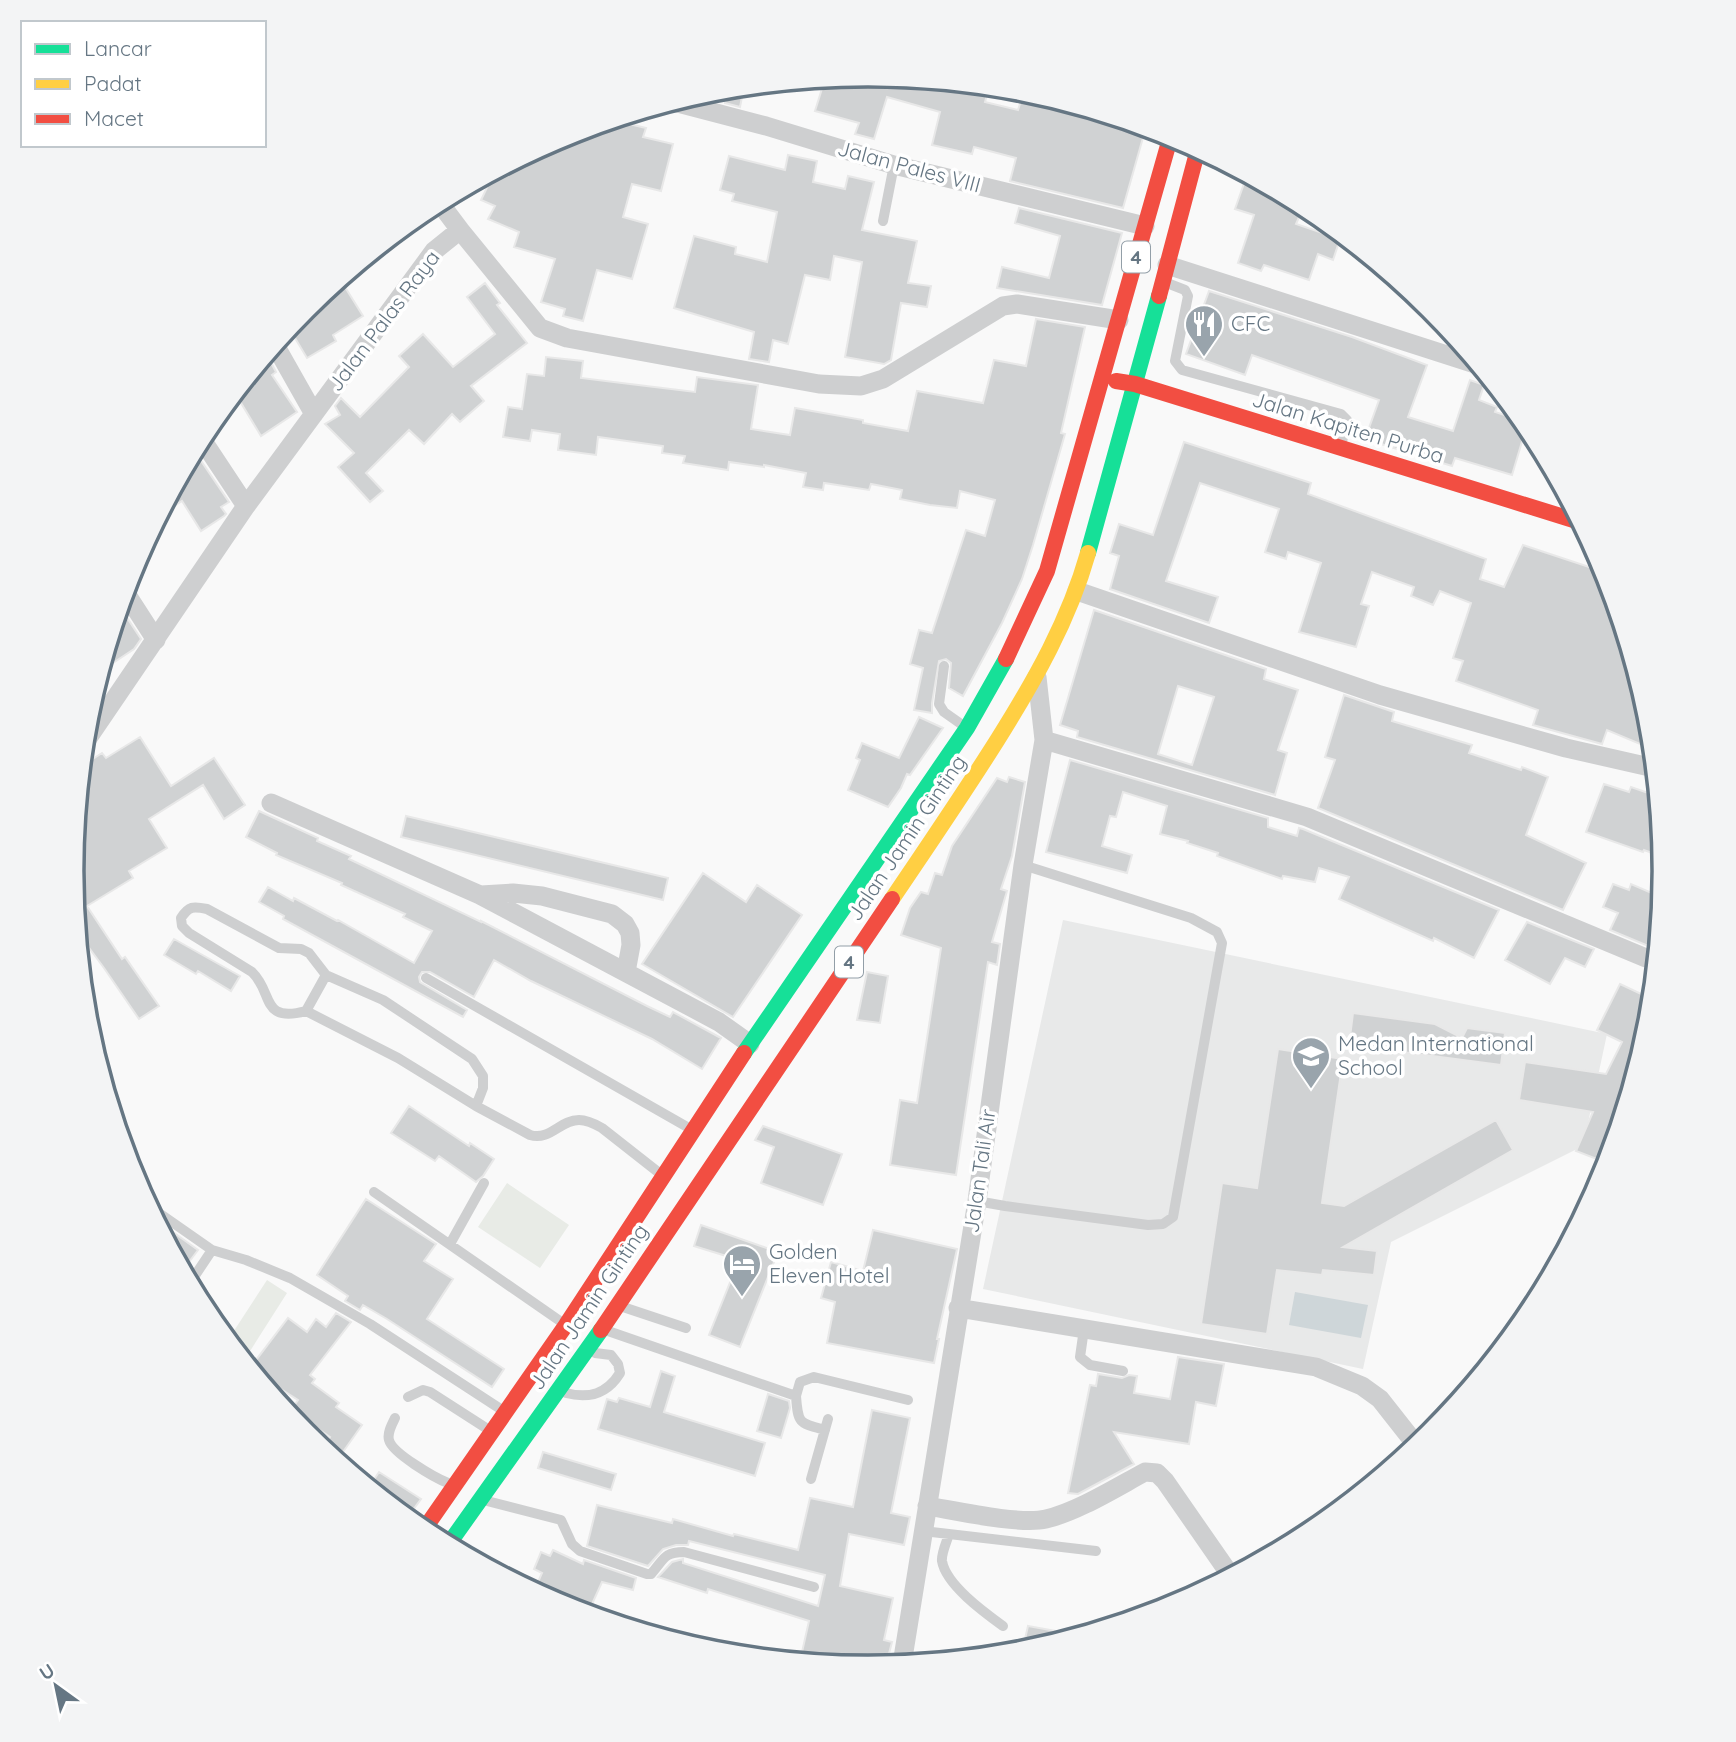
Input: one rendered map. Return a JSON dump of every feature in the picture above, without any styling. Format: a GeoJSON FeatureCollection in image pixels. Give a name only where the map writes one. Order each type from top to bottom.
{"type":"FeatureCollection","features":[{"type":"Feature","properties":{"kind":"main road","name":"Jalan Jamin Ginting"},"geometry":{"type":"LineString","coordinates":[[454,1537],[480,1500],[505,1439],[506,1413],[750,1044],[967,728],[1000,674],[1027,622],[1047,571],[1168,147]]}},
{"type":"Feature","properties":{"kind":"main road","name":"Jalan Jamin Ginting"},"geometry":{"type":"LineString","coordinates":[[430,1522],[456,1486],[559,1391],[962,796],[1037,676],[1077,591],[1195,159]]}},
{"type":"Feature","properties":{"kind":"main road","name":"Jalan Kapiten Purba"},"geometry":{"type":"LineString","coordinates":[[1103,379],[1135,384],[1568,518]]}},
{"type":"Feature","properties":{"kind":"street","name":"Jalan Pales VIII"},"geometry":{"type":"LineString","coordinates":[[694,107],[894,165],[1145,226]]}},
{"type":"Feature","properties":{"kind":"street"},"geometry":{"type":"LineString","coordinates":[[446,211],[460,230]]}},
{"type":"Feature","properties":{"kind":"street","name":"Jalan Palas Raya"},"geometry":{"type":"LineString","coordinates":[[99,720],[246,506],[435,251],[460,230],[540,328],[567,338],[819,384],[861,386],[883,379],[1003,306],[1017,304],[1119,320]]}},
{"type":"Feature","properties":{"kind":"street"},"geometry":{"type":"LineString","coordinates":[[1165,273],[1462,360]]}},
{"type":"Feature","properties":{"kind":"street"},"geometry":{"type":"LineString","coordinates":[[280,353],[314,414]]}},
{"type":"Feature","properties":{"kind":"street"},"geometry":{"type":"LineString","coordinates":[[208,448],[246,506]]}},
{"type":"Feature","properties":{"kind":"street"},"geometry":{"type":"LineString","coordinates":[[1077,591],[1380,695],[1566,748],[1645,766]]}},
{"type":"Feature","properties":{"kind":"street"},"geometry":{"type":"LineString","coordinates":[[132,603],[156,640]]}},
{"type":"Feature","properties":{"kind":"street","name":"Jalan Tali Air"},"geometry":{"type":"LineString","coordinates":[[904,1654],[977,1200],[1023,865],[1044,740],[1037,676]]}},
{"type":"Feature","properties":{"kind":"street"},"geometry":{"type":"LineString","coordinates":[[1044,740],[1307,817],[1646,958]]}},
{"type":"Feature","properties":{"kind":"street"},"geometry":{"type":"LineString","coordinates":[[271,803],[480,895],[719,1022],[750,1044]]}},
{"type":"Feature","properties":{"kind":"street"},"geometry":{"type":"LineString","coordinates":[[480,895],[513,893],[542,896],[612,914],[625,924],[630,933],[631,945],[626,972]]}},
{"type":"Feature","properties":{"kind":"street"},"geometry":{"type":"LineString","coordinates":[[958,1308],[1316,1367],[1362,1386],[1380,1399],[1410,1437]]}},
{"type":"Feature","properties":{"kind":"street"},"geometry":{"type":"LineString","coordinates":[[927,1506],[1025,1520],[1045,1519],[1145,1472],[1157,1474],[1165,1480],[1226,1568]]}},
{"type":"Feature","properties":{"kind":"street"},"geometry":{"type":"LineString","coordinates":[[456,1486],[480,1500]]}},
{"type":"Feature","properties":{"kind":"lane"},"geometry":{"type":"LineString","coordinates":[[883,221],[894,165]]}},
{"type":"Feature","properties":{"kind":"lane"},"geometry":{"type":"LineString","coordinates":[[1165,273],[1185,290],[1188,296],[1175,361],[1182,370],[1341,414],[1347,420],[1340,448]]}},
{"type":"Feature","properties":{"kind":"lane"},"geometry":{"type":"LineString","coordinates":[[944,666],[939,704],[944,712],[967,728]]}},
{"type":"Feature","properties":{"kind":"lane"},"geometry":{"type":"LineString","coordinates":[[977,1200],[1148,1225],[1163,1224],[1172,1217],[1222,943],[1217,932],[1191,918],[1023,865]]}},
{"type":"Feature","properties":{"kind":"lane"},"geometry":{"type":"LineString","coordinates":[[476,1107],[483,1088],[483,1076],[472,1059],[383,1000],[326,975],[309,953],[301,949],[279,948],[207,909],[194,906],[187,909],[181,918],[189,933],[252,972],[260,980],[267,1003],[271,1007],[292,1015],[306,1011],[398,1058],[476,1107],[536,1137],[548,1135],[579,1120],[592,1123],[663,1176]]}},
{"type":"Feature","properties":{"kind":"lane"},"geometry":{"type":"LineString","coordinates":[[306,1011],[326,975]]}},
{"type":"Feature","properties":{"kind":"lane"},"geometry":{"type":"LineString","coordinates":[[426,978],[693,1130]]}},
{"type":"Feature","properties":{"kind":"lane"},"geometry":{"type":"LineString","coordinates":[[450,1244],[484,1182]]}},
{"type":"Feature","properties":{"kind":"lane"},"geometry":{"type":"LineString","coordinates":[[374,1192],[566,1325]]}},
{"type":"Feature","properties":{"kind":"lane"},"geometry":{"type":"LineString","coordinates":[[164,1217],[212,1250],[290,1278],[370,1324],[506,1413]]}},
{"type":"Feature","properties":{"kind":"lane"},"geometry":{"type":"LineString","coordinates":[[196,1274],[212,1250]]}},
{"type":"Feature","properties":{"kind":"lane"},"geometry":{"type":"LineString","coordinates":[[616,1305],[686,1328]]}},
{"type":"Feature","properties":{"kind":"lane"},"geometry":{"type":"LineString","coordinates":[[600,1329],[796,1396]]}},
{"type":"Feature","properties":{"kind":"lane"},"geometry":{"type":"LineString","coordinates":[[1084,1329],[1080,1357],[1090,1365],[1123,1371]]}},
{"type":"Feature","properties":{"kind":"lane"},"geometry":{"type":"LineString","coordinates":[[559,1391],[581,1397],[600,1393],[613,1385],[620,1373],[611,1354],[585,1353]]}},
{"type":"Feature","properties":{"kind":"lane"},"geometry":{"type":"LineString","coordinates":[[811,1479],[827,1425],[802,1424],[798,1418],[796,1396],[800,1382],[814,1377],[908,1399]]}},
{"type":"Feature","properties":{"kind":"lane"},"geometry":{"type":"LineString","coordinates":[[408,1397],[423,1390],[430,1392],[505,1439]]}},
{"type":"Feature","properties":{"kind":"lane"},"geometry":{"type":"LineString","coordinates":[[395,1418],[389,1433],[389,1442],[395,1451],[456,1486]]}},
{"type":"Feature","properties":{"kind":"lane"},"geometry":{"type":"LineString","coordinates":[[480,1500],[561,1520],[572,1544],[580,1551],[647,1574],[651,1574],[663,1558],[672,1552],[684,1552],[814,1587]]}},
{"type":"Feature","properties":{"kind":"lane"},"geometry":{"type":"LineString","coordinates":[[923,1531],[1096,1551]]}},
{"type":"Feature","properties":{"kind":"lane"},"geometry":{"type":"LineString","coordinates":[[948,1534],[942,1561],[952,1581],[980,1609],[1003,1626]]}},
{"type":"Feature","properties":{"kind":"shaded area","name":"Medan International School"},"geometry":{"type":"Polygon","coordinates":[[[1063,920],[1607,1034],[1583,1146],[1391,1242],[1363,1369],[983,1289],[1063,920]]]}},
{"type":"Feature","properties":{"kind":"shaded area"},"geometry":{"type":"Polygon","coordinates":[[[507,1183],[569,1225],[540,1268],[478,1227],[507,1183]]]}},
{"type":"Feature","properties":{"kind":"shaded area"},"geometry":{"type":"Polygon","coordinates":[[[267,1280],[287,1293],[249,1352],[234,1331],[267,1280]]]}},
{"type":"Feature","properties":{"kind":"shaded area"},"geometry":{"type":"Polygon","coordinates":[[[1295,1292],[1368,1305],[1361,1338],[1289,1325],[1295,1292]]]}},
{"type":"Feature","properties":{"kind":"building"},"geometry":{"type":"Polygon","coordinates":[[[822,89],[919,89],[986,97],[985,102],[1018,110],[1021,102],[1071,114],[1143,138],[1123,208],[1010,181],[1016,158],[974,147],[972,154],[932,145],[940,112],[887,97],[874,139],[855,134],[859,123],[815,111],[822,89]]]}},
{"type":"Feature","properties":{"kind":"building"},"geometry":{"type":"Polygon","coordinates":[[[742,98],[740,107],[725,103],[726,100],[742,98]]]}},
{"type":"Feature","properties":{"kind":"building"},"geometry":{"type":"Polygon","coordinates":[[[631,124],[646,128],[643,137],[673,144],[661,191],[632,184],[623,217],[648,224],[632,279],[597,270],[583,321],[563,316],[565,309],[541,302],[555,259],[514,247],[519,232],[488,219],[495,206],[481,200],[488,186],[521,168],[568,147],[631,124]]]}},
{"type":"Feature","properties":{"kind":"building"},"geometry":{"type":"Polygon","coordinates":[[[788,155],[817,161],[813,182],[845,189],[848,176],[874,182],[862,230],[917,241],[908,283],[931,286],[927,307],[901,303],[891,360],[884,364],[845,357],[862,262],[834,256],[830,280],[805,275],[788,344],[773,340],[769,362],[749,359],[754,332],[674,308],[694,236],[736,247],[735,254],[767,262],[777,212],[732,201],[734,194],[720,190],[729,156],[785,170],[788,155]]]}},
{"type":"Feature","properties":{"kind":"building"},"geometry":{"type":"Polygon","coordinates":[[[1244,183],[1299,216],[1296,224],[1324,233],[1338,244],[1333,260],[1318,254],[1309,280],[1264,265],[1261,271],[1238,263],[1254,215],[1235,209],[1244,183]]]}},
{"type":"Feature","properties":{"kind":"building"},"geometry":{"type":"Polygon","coordinates":[[[1019,208],[1122,233],[1102,305],[997,288],[1002,267],[1049,278],[1060,236],[1015,223],[1019,208]]]}},
{"type":"Feature","properties":{"kind":"building"},"geometry":{"type":"Polygon","coordinates":[[[485,283],[500,303],[497,305],[527,343],[471,386],[484,401],[460,422],[452,414],[424,444],[409,430],[366,473],[383,491],[370,502],[338,467],[354,453],[325,424],[340,415],[335,406],[341,398],[360,417],[409,367],[399,356],[423,334],[453,367],[495,334],[467,297],[485,283]]]}},
{"type":"Feature","properties":{"kind":"building"},"geometry":{"type":"Polygon","coordinates":[[[345,287],[363,316],[333,335],[336,341],[307,358],[295,337],[345,287]]]}},
{"type":"Feature","properties":{"kind":"building"},"geometry":{"type":"Polygon","coordinates":[[[1209,291],[1352,337],[1427,365],[1408,417],[1453,431],[1470,380],[1482,384],[1479,400],[1497,407],[1495,412],[1506,415],[1523,439],[1512,475],[1455,458],[1452,466],[1365,439],[1379,400],[1252,355],[1245,375],[1186,354],[1209,291]]]}},
{"type":"Feature","properties":{"kind":"building"},"geometry":{"type":"Polygon","coordinates":[[[1036,319],[1085,327],[1061,433],[1065,434],[1022,579],[1002,623],[963,696],[949,688],[951,663],[946,659],[939,661],[932,713],[914,710],[923,668],[910,664],[919,630],[932,633],[966,530],[985,536],[995,500],[960,491],[957,508],[930,505],[900,499],[902,490],[871,484],[869,490],[824,483],[823,490],[803,487],[806,473],[764,465],[729,462],[728,470],[683,463],[685,456],[662,453],[663,446],[598,437],[596,455],[558,450],[560,434],[532,430],[530,441],[503,437],[508,407],[522,409],[527,374],[544,376],[546,357],[583,361],[581,378],[695,392],[697,377],[758,385],[751,429],[790,435],[795,408],[908,431],[917,391],[983,403],[994,360],[1026,366],[1036,319]]]}},
{"type":"Feature","properties":{"kind":"building"},"geometry":{"type":"Polygon","coordinates":[[[271,363],[276,372],[272,375],[297,412],[261,436],[240,402],[271,363]]]}},
{"type":"Feature","properties":{"kind":"building"},"geometry":{"type":"Polygon","coordinates":[[[1184,442],[1311,483],[1308,494],[1486,559],[1480,579],[1504,587],[1523,545],[1589,565],[1625,668],[1641,744],[1607,730],[1602,744],[1533,725],[1538,710],[1456,681],[1463,661],[1453,658],[1471,603],[1440,591],[1433,605],[1411,596],[1414,587],[1372,572],[1361,604],[1369,606],[1356,647],[1299,632],[1321,563],[1288,552],[1286,559],[1265,552],[1279,509],[1200,483],[1166,581],[1218,597],[1209,623],[1110,589],[1119,556],[1110,553],[1119,524],[1153,535],[1184,442]]]}},
{"type":"Feature","properties":{"kind":"building"},"geometry":{"type":"Polygon","coordinates":[[[201,460],[229,502],[221,507],[226,514],[201,531],[182,501],[175,506],[201,460]]]}},
{"type":"Feature","properties":{"kind":"building"},"geometry":{"type":"Polygon","coordinates":[[[1094,610],[1266,669],[1264,679],[1298,690],[1278,750],[1287,753],[1275,795],[1077,737],[1078,731],[1060,725],[1094,610]],[[1178,686],[1158,754],[1192,765],[1214,697],[1178,686]]]}},
{"type":"Feature","properties":{"kind":"building"},"geometry":{"type":"Polygon","coordinates":[[[127,617],[141,639],[134,649],[112,663],[127,617]]]}},
{"type":"Feature","properties":{"kind":"building"},"geometry":{"type":"Polygon","coordinates":[[[1344,695],[1394,712],[1392,721],[1472,745],[1469,753],[1548,777],[1526,835],[1586,863],[1563,910],[1318,808],[1335,760],[1325,757],[1344,695]]]}},
{"type":"Feature","properties":{"kind":"building"},"geometry":{"type":"Polygon","coordinates":[[[919,717],[943,728],[910,775],[907,774],[888,807],[848,790],[860,760],[856,758],[862,743],[899,758],[919,717]]]}},
{"type":"Feature","properties":{"kind":"building"},"geometry":{"type":"Polygon","coordinates":[[[140,737],[171,786],[214,758],[245,805],[224,819],[203,785],[149,819],[167,848],[129,871],[133,878],[87,906],[122,959],[125,957],[159,1006],[139,1019],[88,947],[84,871],[86,820],[93,759],[102,753],[106,758],[140,737]]]}},
{"type":"Feature","properties":{"kind":"building"},"geometry":{"type":"Polygon","coordinates":[[[1070,760],[1268,818],[1268,827],[1297,836],[1299,828],[1303,829],[1499,910],[1474,958],[1434,938],[1433,941],[1339,899],[1349,877],[1319,868],[1315,882],[1283,876],[1282,879],[1217,856],[1218,853],[1187,843],[1188,841],[1160,834],[1167,806],[1123,792],[1116,817],[1110,816],[1102,846],[1132,855],[1127,873],[1046,852],[1070,760]]]}},
{"type":"Feature","properties":{"kind":"building"},"geometry":{"type":"Polygon","coordinates":[[[1009,777],[1025,782],[1012,856],[1001,889],[1007,891],[992,942],[1000,944],[997,965],[988,962],[956,1175],[890,1165],[900,1100],[917,1103],[941,948],[901,935],[910,908],[921,892],[928,894],[935,873],[942,875],[952,846],[997,778],[1007,782],[1009,777]]]}},
{"type":"Feature","properties":{"kind":"building"},"geometry":{"type":"Polygon","coordinates":[[[1604,784],[1629,792],[1631,787],[1647,793],[1651,853],[1586,832],[1604,784]]]}},
{"type":"Feature","properties":{"kind":"building"},"geometry":{"type":"Polygon","coordinates":[[[259,811],[318,838],[317,841],[351,856],[349,859],[481,921],[647,1006],[670,1017],[673,1012],[721,1038],[702,1069],[652,1039],[531,981],[494,960],[474,997],[430,972],[422,972],[420,982],[467,1010],[463,1017],[283,919],[284,916],[259,902],[268,887],[338,920],[414,963],[432,931],[403,917],[405,914],[276,855],[277,853],[246,837],[259,811]]]}},
{"type":"Feature","properties":{"kind":"building"},"geometry":{"type":"Polygon","coordinates":[[[406,816],[668,878],[663,900],[401,837],[406,816]]]}},
{"type":"Feature","properties":{"kind":"building"},"geometry":{"type":"Polygon","coordinates":[[[703,873],[746,902],[757,885],[802,915],[733,1017],[642,964],[703,873]]]}},
{"type":"Feature","properties":{"kind":"building"},"geometry":{"type":"Polygon","coordinates":[[[1613,884],[1629,890],[1631,884],[1651,893],[1648,946],[1610,930],[1618,913],[1603,907],[1613,884]]]}},
{"type":"Feature","properties":{"kind":"building"},"geometry":{"type":"Polygon","coordinates":[[[1527,922],[1594,949],[1585,967],[1565,958],[1550,984],[1505,960],[1527,922]]]}},
{"type":"Feature","properties":{"kind":"building"},"geometry":{"type":"Polygon","coordinates":[[[174,939],[240,976],[231,991],[164,955],[174,939]]]}},
{"type":"Feature","properties":{"kind":"building"},"geometry":{"type":"Polygon","coordinates":[[[867,972],[888,976],[880,1023],[857,1020],[867,972]]]}},
{"type":"Feature","properties":{"kind":"building"},"geometry":{"type":"Polygon","coordinates":[[[1620,984],[1642,994],[1625,1074],[1597,1159],[1576,1151],[1593,1112],[1519,1100],[1525,1062],[1606,1074],[1622,1042],[1597,1030],[1620,984]]]}},
{"type":"Feature","properties":{"kind":"building"},"geometry":{"type":"Polygon","coordinates":[[[1353,1013],[1435,1024],[1462,1038],[1467,1028],[1505,1033],[1501,1065],[1349,1045],[1353,1013]]]}},
{"type":"Feature","properties":{"kind":"building"},"geometry":{"type":"Polygon","coordinates":[[[1278,1049],[1343,1059],[1322,1203],[1344,1206],[1496,1120],[1513,1150],[1343,1247],[1377,1251],[1374,1275],[1323,1270],[1322,1275],[1277,1270],[1267,1334],[1201,1324],[1222,1183],[1257,1188],[1278,1049]]]}},
{"type":"Feature","properties":{"kind":"building"},"geometry":{"type":"Polygon","coordinates":[[[409,1106],[469,1146],[470,1143],[494,1159],[483,1176],[476,1182],[439,1156],[435,1161],[391,1133],[409,1106]]]}},
{"type":"Feature","properties":{"kind":"building"},"geometry":{"type":"Polygon","coordinates":[[[763,1126],[842,1154],[823,1205],[761,1183],[774,1147],[755,1140],[763,1126]]]}},
{"type":"Feature","properties":{"kind":"building"},"geometry":{"type":"Polygon","coordinates":[[[366,1199],[436,1244],[424,1261],[453,1279],[427,1319],[504,1369],[492,1387],[387,1319],[363,1305],[360,1310],[345,1301],[348,1296],[317,1275],[366,1199]]]}},
{"type":"Feature","properties":{"kind":"building","name":"Golden Eleven Hotel"},"geometry":{"type":"Polygon","coordinates":[[[701,1225],[778,1252],[740,1347],[709,1335],[739,1260],[694,1246],[701,1225]]]}},
{"type":"Feature","properties":{"kind":"building"},"geometry":{"type":"Polygon","coordinates":[[[873,1230],[957,1249],[934,1363],[827,1343],[835,1302],[821,1298],[831,1262],[863,1271],[873,1230]]]}},
{"type":"Feature","properties":{"kind":"building"},"geometry":{"type":"Polygon","coordinates":[[[172,1232],[198,1250],[189,1262],[172,1232]]]}},
{"type":"Feature","properties":{"kind":"building"},"geometry":{"type":"Polygon","coordinates":[[[336,1313],[351,1322],[310,1375],[315,1379],[312,1383],[339,1403],[336,1407],[362,1425],[343,1452],[295,1405],[298,1400],[279,1388],[256,1360],[288,1318],[307,1332],[316,1319],[326,1327],[336,1313]]]}},
{"type":"Feature","properties":{"kind":"building"},"geometry":{"type":"Polygon","coordinates":[[[1178,1357],[1224,1364],[1216,1406],[1196,1402],[1189,1444],[1114,1432],[1134,1464],[1078,1494],[1068,1493],[1090,1385],[1096,1386],[1098,1374],[1122,1378],[1137,1376],[1134,1393],[1170,1399],[1178,1357]]]}},
{"type":"Feature","properties":{"kind":"building"},"geometry":{"type":"Polygon","coordinates":[[[661,1371],[675,1376],[664,1412],[765,1443],[755,1476],[598,1429],[607,1399],[617,1402],[619,1398],[650,1407],[661,1371]]]}},
{"type":"Feature","properties":{"kind":"building"},"geometry":{"type":"Polygon","coordinates":[[[768,1394],[789,1401],[790,1408],[781,1438],[757,1431],[768,1394]]]}},
{"type":"Feature","properties":{"kind":"building"},"geometry":{"type":"Polygon","coordinates":[[[872,1410],[910,1418],[891,1513],[910,1517],[904,1545],[849,1534],[840,1586],[893,1598],[884,1640],[892,1642],[889,1654],[802,1652],[809,1621],[708,1589],[707,1593],[658,1577],[672,1562],[683,1559],[683,1563],[818,1606],[825,1575],[689,1541],[688,1545],[663,1549],[648,1566],[587,1546],[597,1505],[672,1523],[673,1519],[798,1550],[810,1498],[853,1507],[872,1410]]]}},
{"type":"Feature","properties":{"kind":"building"},"geometry":{"type":"Polygon","coordinates":[[[543,1452],[616,1474],[611,1490],[538,1468],[543,1452]]]}},
{"type":"Feature","properties":{"kind":"building"},"geometry":{"type":"Polygon","coordinates":[[[379,1472],[421,1499],[413,1509],[374,1479],[379,1472]]]}},
{"type":"Feature","properties":{"kind":"building"},"geometry":{"type":"Polygon","coordinates":[[[553,1550],[583,1564],[584,1560],[636,1578],[633,1590],[602,1582],[592,1604],[568,1595],[538,1582],[542,1573],[534,1569],[541,1552],[550,1556],[553,1550]]]}},
{"type":"Feature","properties":{"kind":"building"},"geometry":{"type":"Polygon","coordinates":[[[1028,1626],[1057,1631],[1025,1639],[1028,1626]]]}},
{"type":"Feature","properties":{"kind":"traffic: fast"},"geometry":{"type":"LineString","coordinates":[[1088,553],[1159,296]]}},
{"type":"Feature","properties":{"kind":"traffic: fast"},"geometry":{"type":"LineString","coordinates":[[744,1053],[967,728],[1006,659]]}},
{"type":"Feature","properties":{"kind":"traffic: fast"},"geometry":{"type":"LineString","coordinates":[[454,1537],[601,1330]]}},
{"type":"Feature","properties":{"kind":"traffic: slow"},"geometry":{"type":"LineString","coordinates":[[892,899],[1025,694],[1061,626],[1088,553]]}},
{"type":"Feature","properties":{"kind":"traffic: jam"},"geometry":{"type":"LineString","coordinates":[[1006,659],[1047,571],[1168,147]]}},
{"type":"Feature","properties":{"kind":"traffic: jam"},"geometry":{"type":"LineString","coordinates":[[1159,296],[1195,159]]}},
{"type":"Feature","properties":{"kind":"traffic: jam"},"geometry":{"type":"LineString","coordinates":[[1116,381],[1135,384],[1568,518]]}},
{"type":"Feature","properties":{"kind":"traffic: jam"},"geometry":{"type":"LineString","coordinates":[[601,1330],[892,899]]}},
{"type":"Feature","properties":{"kind":"traffic: jam"},"geometry":{"type":"LineString","coordinates":[[430,1521],[566,1325],[744,1053]]}},
{"type":"Feature","properties":{"kind":"place","name":"CFC"},"geometry":{"type":"Point","coordinates":[1204,358]}},
{"type":"Feature","properties":{"kind":"place","name":"Medan International School"},"geometry":{"type":"Point","coordinates":[1311,1090]}},
{"type":"Feature","properties":{"kind":"place","name":"Golden Eleven Hotel"},"geometry":{"type":"Point","coordinates":[742,1298]}}]}
